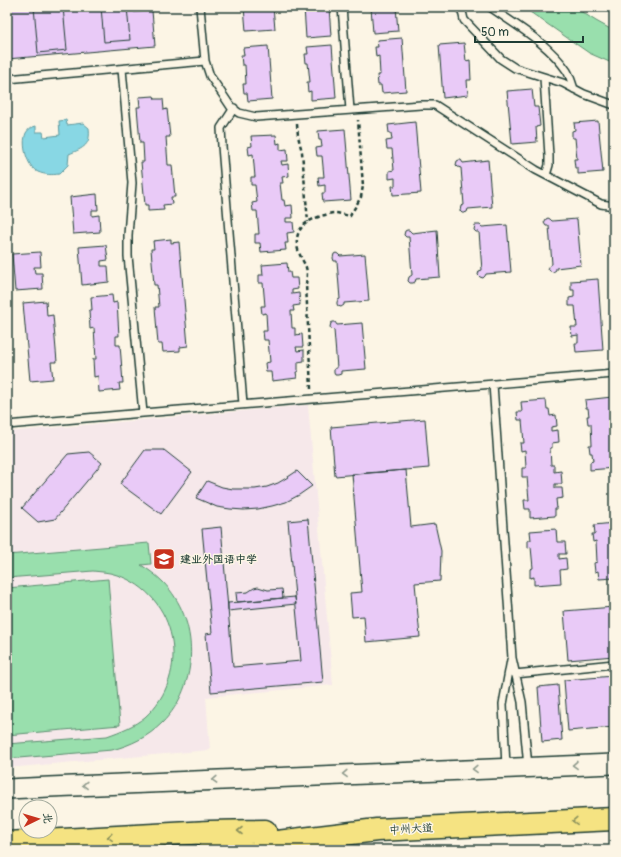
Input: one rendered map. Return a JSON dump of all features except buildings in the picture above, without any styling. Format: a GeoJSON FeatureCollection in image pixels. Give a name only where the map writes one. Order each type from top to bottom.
{"type":"FeatureCollection","features":[{"type":"Feature","properties":{"kind":"highway","name":"中州大道"},"geometry":{"type":"LineString","coordinates":[[209,850],[376,830],[614,819]]}},
{"type":"Feature","properties":{"kind":"highway"},"geometry":{"type":"LineString","coordinates":[[7,843],[210,832],[376,830]]}},
{"type":"Feature","properties":{"kind":"street"},"geometry":{"type":"LineString","coordinates":[[7,789],[614,764]]}},
{"type":"Feature","properties":{"kind":"lane"},"geometry":{"type":"LineString","coordinates":[[200,7],[205,61],[210,76],[222,95],[239,112],[256,117],[421,105],[435,106],[546,175],[601,204],[614,206]]}},
{"type":"Feature","properties":{"kind":"lane"},"geometry":{"type":"LineString","coordinates":[[342,7],[354,110]]}},
{"type":"Feature","properties":{"kind":"lane"},"geometry":{"type":"LineString","coordinates":[[463,7],[462,11],[464,20],[502,59],[515,68],[563,83],[584,94],[614,105]]}},
{"type":"Feature","properties":{"kind":"lane"},"geometry":{"type":"LineString","coordinates":[[490,7],[532,36],[556,58],[568,72],[574,89]]}},
{"type":"Feature","properties":{"kind":"lane"},"geometry":{"type":"LineString","coordinates":[[7,79],[205,61]]}},
{"type":"Feature","properties":{"kind":"lane"},"geometry":{"type":"LineString","coordinates":[[122,69],[132,183],[128,256],[143,412]]}},
{"type":"Feature","properties":{"kind":"lane"},"geometry":{"type":"LineString","coordinates":[[544,78],[549,156],[546,175]]}},
{"type":"Feature","properties":{"kind":"lane"},"geometry":{"type":"LineString","coordinates":[[234,108],[221,128],[243,404]]}},
{"type":"Feature","properties":{"kind":"lane"},"geometry":{"type":"LineString","coordinates":[[7,425],[143,412],[614,374]]}},
{"type":"Feature","properties":{"kind":"lane"},"geometry":{"type":"LineString","coordinates":[[493,384],[512,658],[522,702],[528,767]]}},
{"type":"Feature","properties":{"kind":"lane"},"geometry":{"type":"LineString","coordinates":[[506,768],[503,704],[512,658]]}},
{"type":"Feature","properties":{"kind":"lane"},"geometry":{"type":"LineString","coordinates":[[515,674],[614,664]]}},
{"type":"Feature","properties":{"kind":"path"},"geometry":{"type":"LineString","coordinates":[[312,399],[306,284],[307,274],[305,264],[301,258],[297,246],[297,235],[299,230],[318,216],[333,212],[350,216],[361,197],[363,186],[354,110]]}},
{"type":"Feature","properties":{"kind":"path"},"geometry":{"type":"LineString","coordinates":[[296,114],[298,136],[302,152],[308,222]]}},
{"type":"Feature","properties":{"kind":"shaded area","name":"建业外国语中学"},"geometry":{"type":"Polygon","coordinates":[[[308,405],[333,685],[206,697],[210,750],[7,768],[7,432],[308,405]]]}},
{"type":"Feature","properties":{"kind":"green space"},"geometry":{"type":"Polygon","coordinates":[[[524,7],[574,7],[614,31],[614,64],[589,53],[524,7]]]}},
{"type":"Feature","properties":{"kind":"green space"},"geometry":{"type":"Polygon","coordinates":[[[149,543],[151,564],[141,565],[160,579],[175,597],[184,615],[189,633],[191,652],[189,672],[183,690],[174,708],[162,723],[151,732],[139,740],[119,748],[112,750],[7,759],[7,744],[107,736],[136,723],[145,717],[160,700],[169,680],[173,659],[172,638],[165,618],[154,600],[138,585],[114,574],[93,571],[7,578],[7,555],[149,543]]]}},
{"type":"Feature","properties":{"kind":"green space"},"geometry":{"type":"Polygon","coordinates":[[[108,579],[120,725],[7,735],[7,588],[108,579]]]}},
{"type":"Feature","properties":{"kind":"water"},"geometry":{"type":"Polygon","coordinates":[[[66,120],[67,125],[83,123],[89,128],[88,142],[79,150],[69,154],[68,165],[59,174],[43,174],[38,172],[31,165],[26,155],[24,143],[26,133],[30,128],[36,126],[36,132],[43,132],[44,137],[60,135],[59,121],[66,120]]]}},
{"type":"Feature","properties":{"kind":"place","name":"建业外国语中学"},"geometry":{"type":"Point","coordinates":[164,559]}}]}
